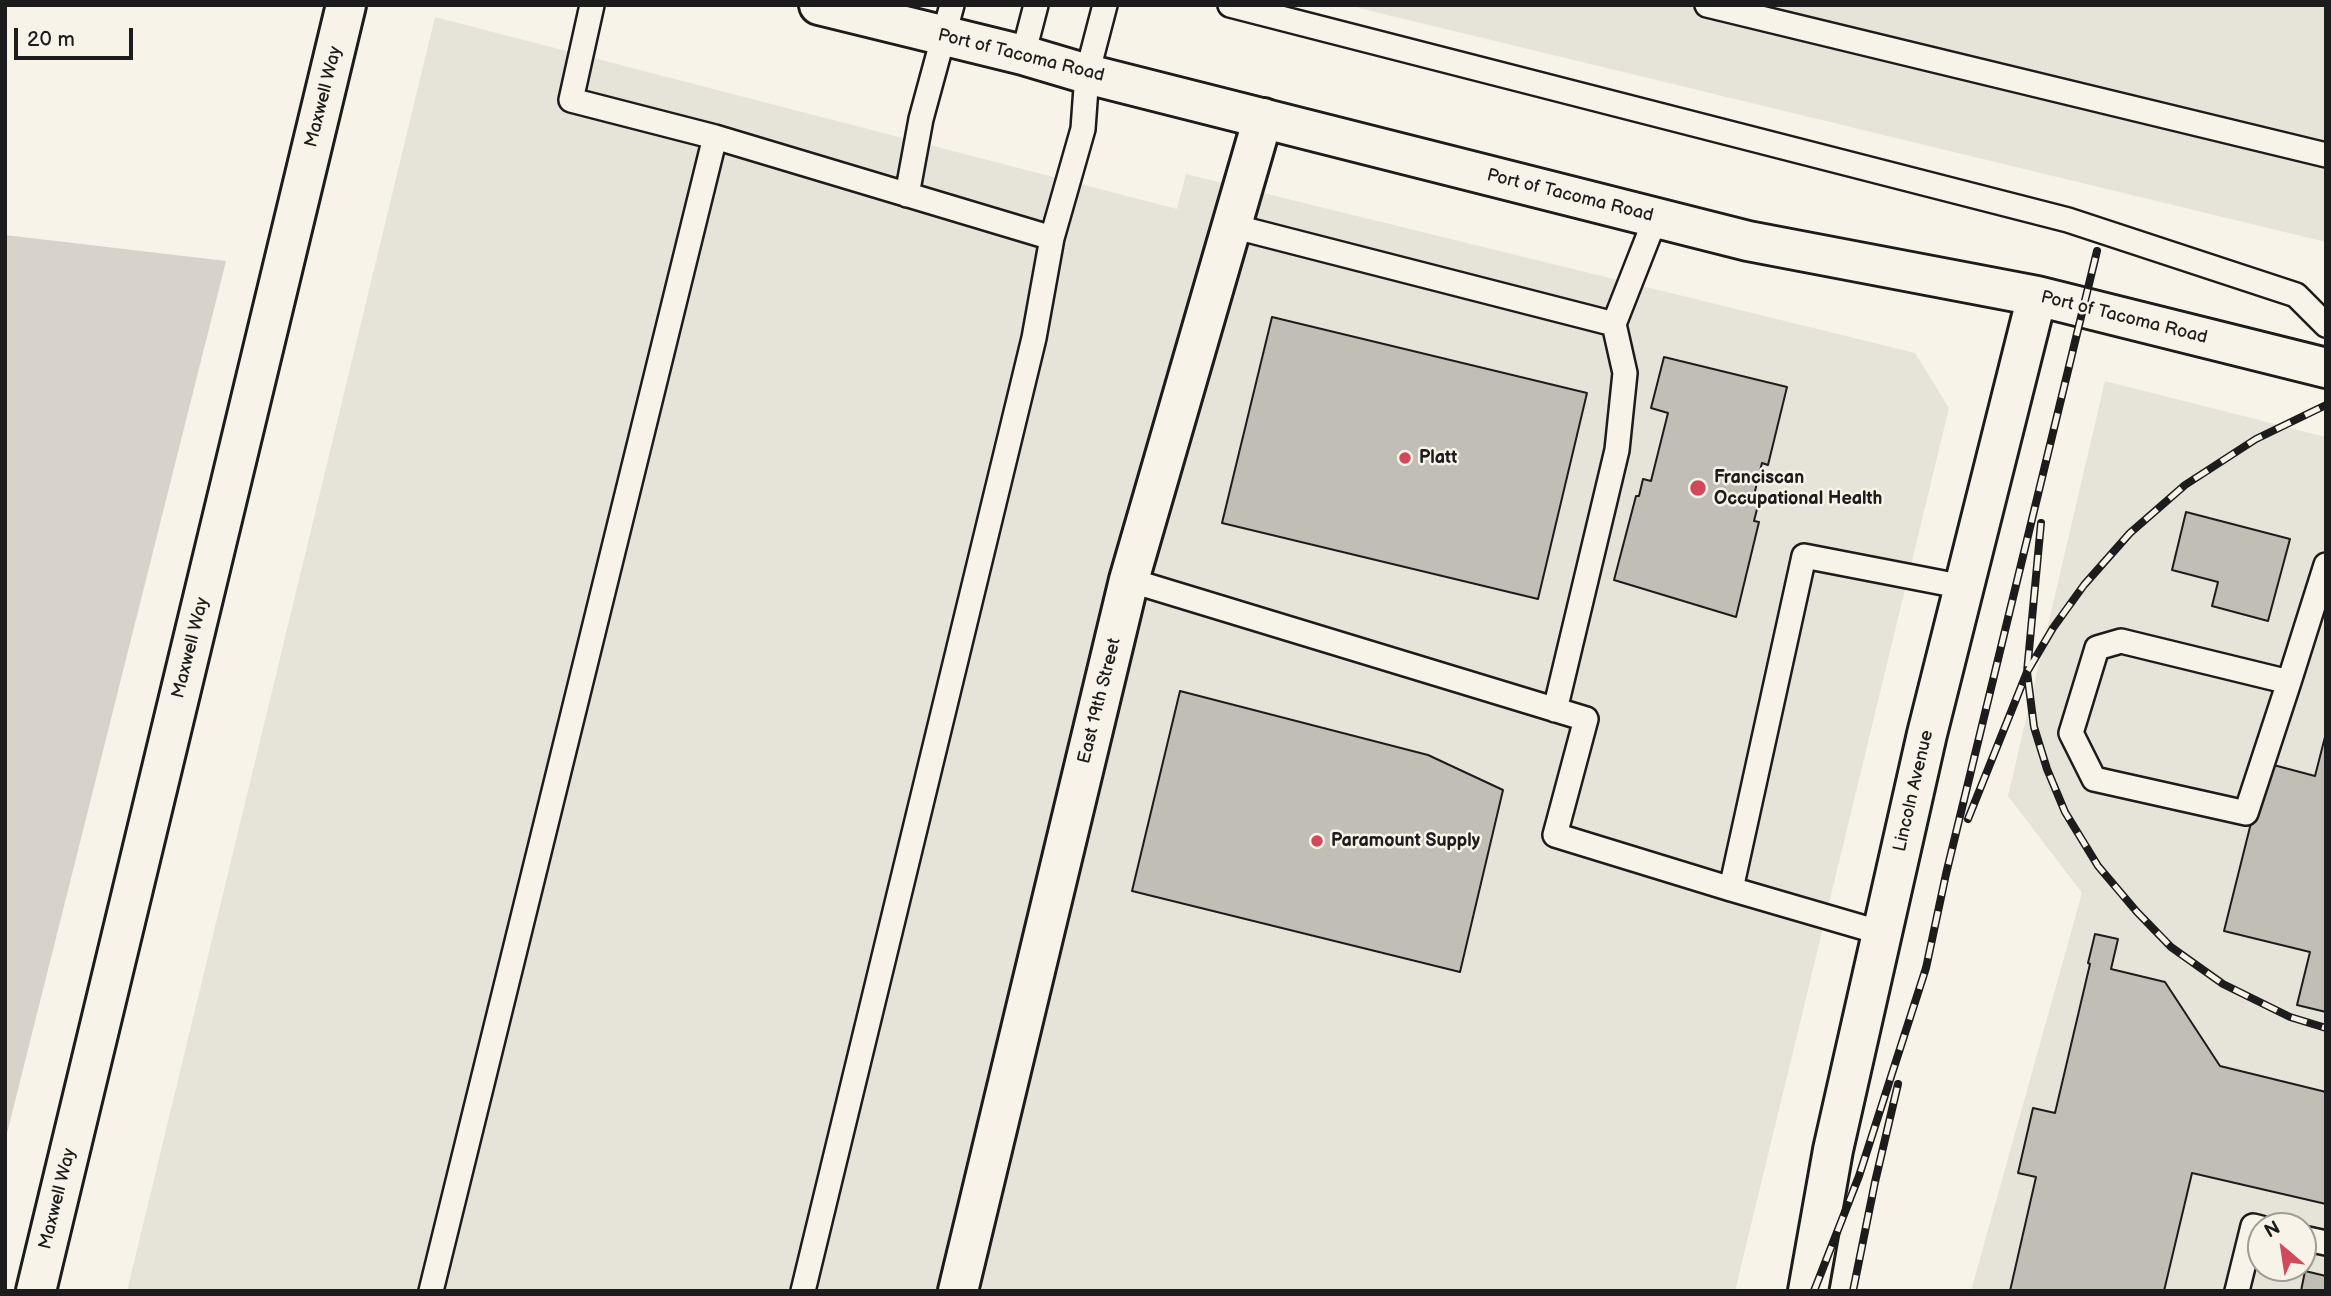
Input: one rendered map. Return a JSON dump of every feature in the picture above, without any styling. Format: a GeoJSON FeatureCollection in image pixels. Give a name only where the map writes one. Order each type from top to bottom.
{"type":"FeatureCollection","features":[{"type":"Feature","properties":{"kind":"street","name":"Maxwell Way"},"geometry":{"type":"LineString","coordinates":[[36,1291],[346,5]]}},
{"type":"Feature","properties":{"kind":"street","name":"Port of Tacoma Road"},"geometry":{"type":"LineString","coordinates":[[819,5],[948,21],[1023,54],[1087,74],[1656,218],[1748,241],[2037,296],[2326,368]]}},
{"type":"Feature","properties":{"kind":"street","name":"East 19th Street"},"geometry":{"type":"LineString","coordinates":[[958,1291],[1129,580],[1263,118]]}},
{"type":"Feature","properties":{"kind":"street","name":"Lincoln Avenue"},"geometry":{"type":"LineString","coordinates":[[1808,1291],[1833,1150],[1927,734],[2037,296]]}},
{"type":"Feature","properties":{"kind":"lane"},"geometry":{"type":"LineString","coordinates":[[592,5],[571,100],[715,137],[1052,238]]}},
{"type":"Feature","properties":{"kind":"lane"},"geometry":{"type":"LineString","coordinates":[[1023,54],[1036,5]]}},
{"type":"Feature","properties":{"kind":"lane"},"geometry":{"type":"LineString","coordinates":[[803,1291],[1034,338],[1052,238],[1083,129],[1087,74],[1105,5]]}},
{"type":"Feature","properties":{"kind":"lane"},"geometry":{"type":"LineString","coordinates":[[1230,5],[2068,220],[2296,295],[2326,325]]}},
{"type":"Feature","properties":{"kind":"lane"},"geometry":{"type":"LineString","coordinates":[[1707,5],[2326,156]]}},
{"type":"Feature","properties":{"kind":"lane"},"geometry":{"type":"LineString","coordinates":[[907,195],[921,118],[948,21]]}},
{"type":"Feature","properties":{"kind":"lane"},"geometry":{"type":"LineString","coordinates":[[431,1291],[715,137]]}},
{"type":"Feature","properties":{"kind":"lane"},"geometry":{"type":"LineString","coordinates":[[1555,709],[1617,450],[1625,373],[1614,324],[1656,218]]}},
{"type":"Feature","properties":{"kind":"lane"},"geometry":{"type":"LineString","coordinates":[[1232,226],[1614,324]]}},
{"type":"Feature","properties":{"kind":"lane"},"geometry":{"type":"LineString","coordinates":[[1731,889],[1804,556],[1964,587]]}},
{"type":"Feature","properties":{"kind":"lane"},"geometry":{"type":"LineString","coordinates":[[2289,682],[2121,641],[2097,648],[2071,733],[2094,779],[2246,813],[2289,682],[2326,565]]}},
{"type":"Feature","properties":{"kind":"lane"},"geometry":{"type":"LineString","coordinates":[[1129,580],[1586,719],[1555,835],[1882,933]]}},
{"type":"Feature","properties":{"kind":"lane"},"geometry":{"type":"LineString","coordinates":[[2237,1291],[2247,1250]]}},
{"type":"Feature","properties":{"kind":"shaded area"},"geometry":{"type":"Polygon","coordinates":[[[1348,5],[2326,5],[2326,242],[1367,10],[1348,5]]]}},
{"type":"Feature","properties":{"kind":"shaded area"},"geometry":{"type":"Polygon","coordinates":[[[435,17],[1177,209],[1186,174],[1915,353],[1949,408],[1735,1291],[127,1291],[435,17]]]}},
{"type":"Feature","properties":{"kind":"shaded area"},"geometry":{"type":"Polygon","coordinates":[[[5,235],[226,261],[5,1141],[5,235]]]}},
{"type":"Feature","properties":{"kind":"shaded area"},"geometry":{"type":"Polygon","coordinates":[[[2105,381],[2326,437],[2326,1291],[1971,1291],[2082,893],[2008,796],[2105,381]]]}},
{"type":"Feature","properties":{"kind":"building","name":"Platt"},"geometry":{"type":"Polygon","coordinates":[[[1272,317],[1587,393],[1538,599],[1222,523],[1272,317]]]}},
{"type":"Feature","properties":{"kind":"building","name":"Franciscan Occupational Health"},"geometry":{"type":"Polygon","coordinates":[[[1664,357],[1787,387],[1768,465],[1762,463],[1752,503],[1758,505],[1754,521],[1759,522],[1736,617],[1614,580],[1636,496],[1639,496],[1643,479],[1651,481],[1668,413],[1651,408],[1664,357]]]}},
{"type":"Feature","properties":{"kind":"building"},"geometry":{"type":"Polygon","coordinates":[[[2186,512],[2290,539],[2268,621],[2212,606],[2218,582],[2172,570],[2186,512]]]}},
{"type":"Feature","properties":{"kind":"building","name":"Paramount Supply"},"geometry":{"type":"Polygon","coordinates":[[[1180,691],[1428,755],[1503,790],[1460,972],[1132,891],[1180,691]]]}},
{"type":"Feature","properties":{"kind":"building"},"geometry":{"type":"Polygon","coordinates":[[[2326,733],[2326,1012],[2297,1005],[2310,952],[2224,931],[2266,763],[2315,776],[2326,733]]]}},
{"type":"Feature","properties":{"kind":"building"},"geometry":{"type":"Polygon","coordinates":[[[2095,934],[2118,939],[2111,969],[2165,982],[2220,1066],[2326,1092],[2326,1204],[2192,1173],[2164,1291],[2010,1291],[2036,1177],[2018,1173],[2033,1108],[2055,1113],[2095,934]]]}},
{"type":"Feature","properties":{"kind":"building"},"geometry":{"type":"Polygon","coordinates":[[[2317,1274],[2326,1276],[2326,1291],[2301,1291],[2303,1282],[2317,1282],[2317,1274]]]}},
{"type":"Feature","properties":{"kind":"railway"},"geometry":{"type":"LineString","coordinates":[[1814,1291],[1859,1176],[1926,968],[1946,874],[2097,251]]}},
{"type":"Feature","properties":{"kind":"railway"},"geometry":{"type":"LineString","coordinates":[[1968,819],[2027,672],[2053,628],[2084,585],[2130,533],[2185,485],[2256,439],[2326,405]]}},
{"type":"Feature","properties":{"kind":"railway"},"geometry":{"type":"LineString","coordinates":[[2041,523],[2027,672],[2034,727],[2047,769],[2065,812],[2098,866],[2171,947],[2223,984],[2290,1017],[2326,1028]]}},
{"type":"Feature","properties":{"kind":"railway"},"geometry":{"type":"LineString","coordinates":[[1853,1291],[1898,1084]]}},
{"type":"Feature","properties":{"kind":"place","name":"Platt"},"geometry":{"type":"Point","coordinates":[1405,458]}},
{"type":"Feature","properties":{"kind":"place","name":"Franciscan Occupational Health"},"geometry":{"type":"Point","coordinates":[1698,488]}},
{"type":"Feature","properties":{"kind":"place","name":"Paramount Supply"},"geometry":{"type":"Point","coordinates":[1317,841]}}]}
